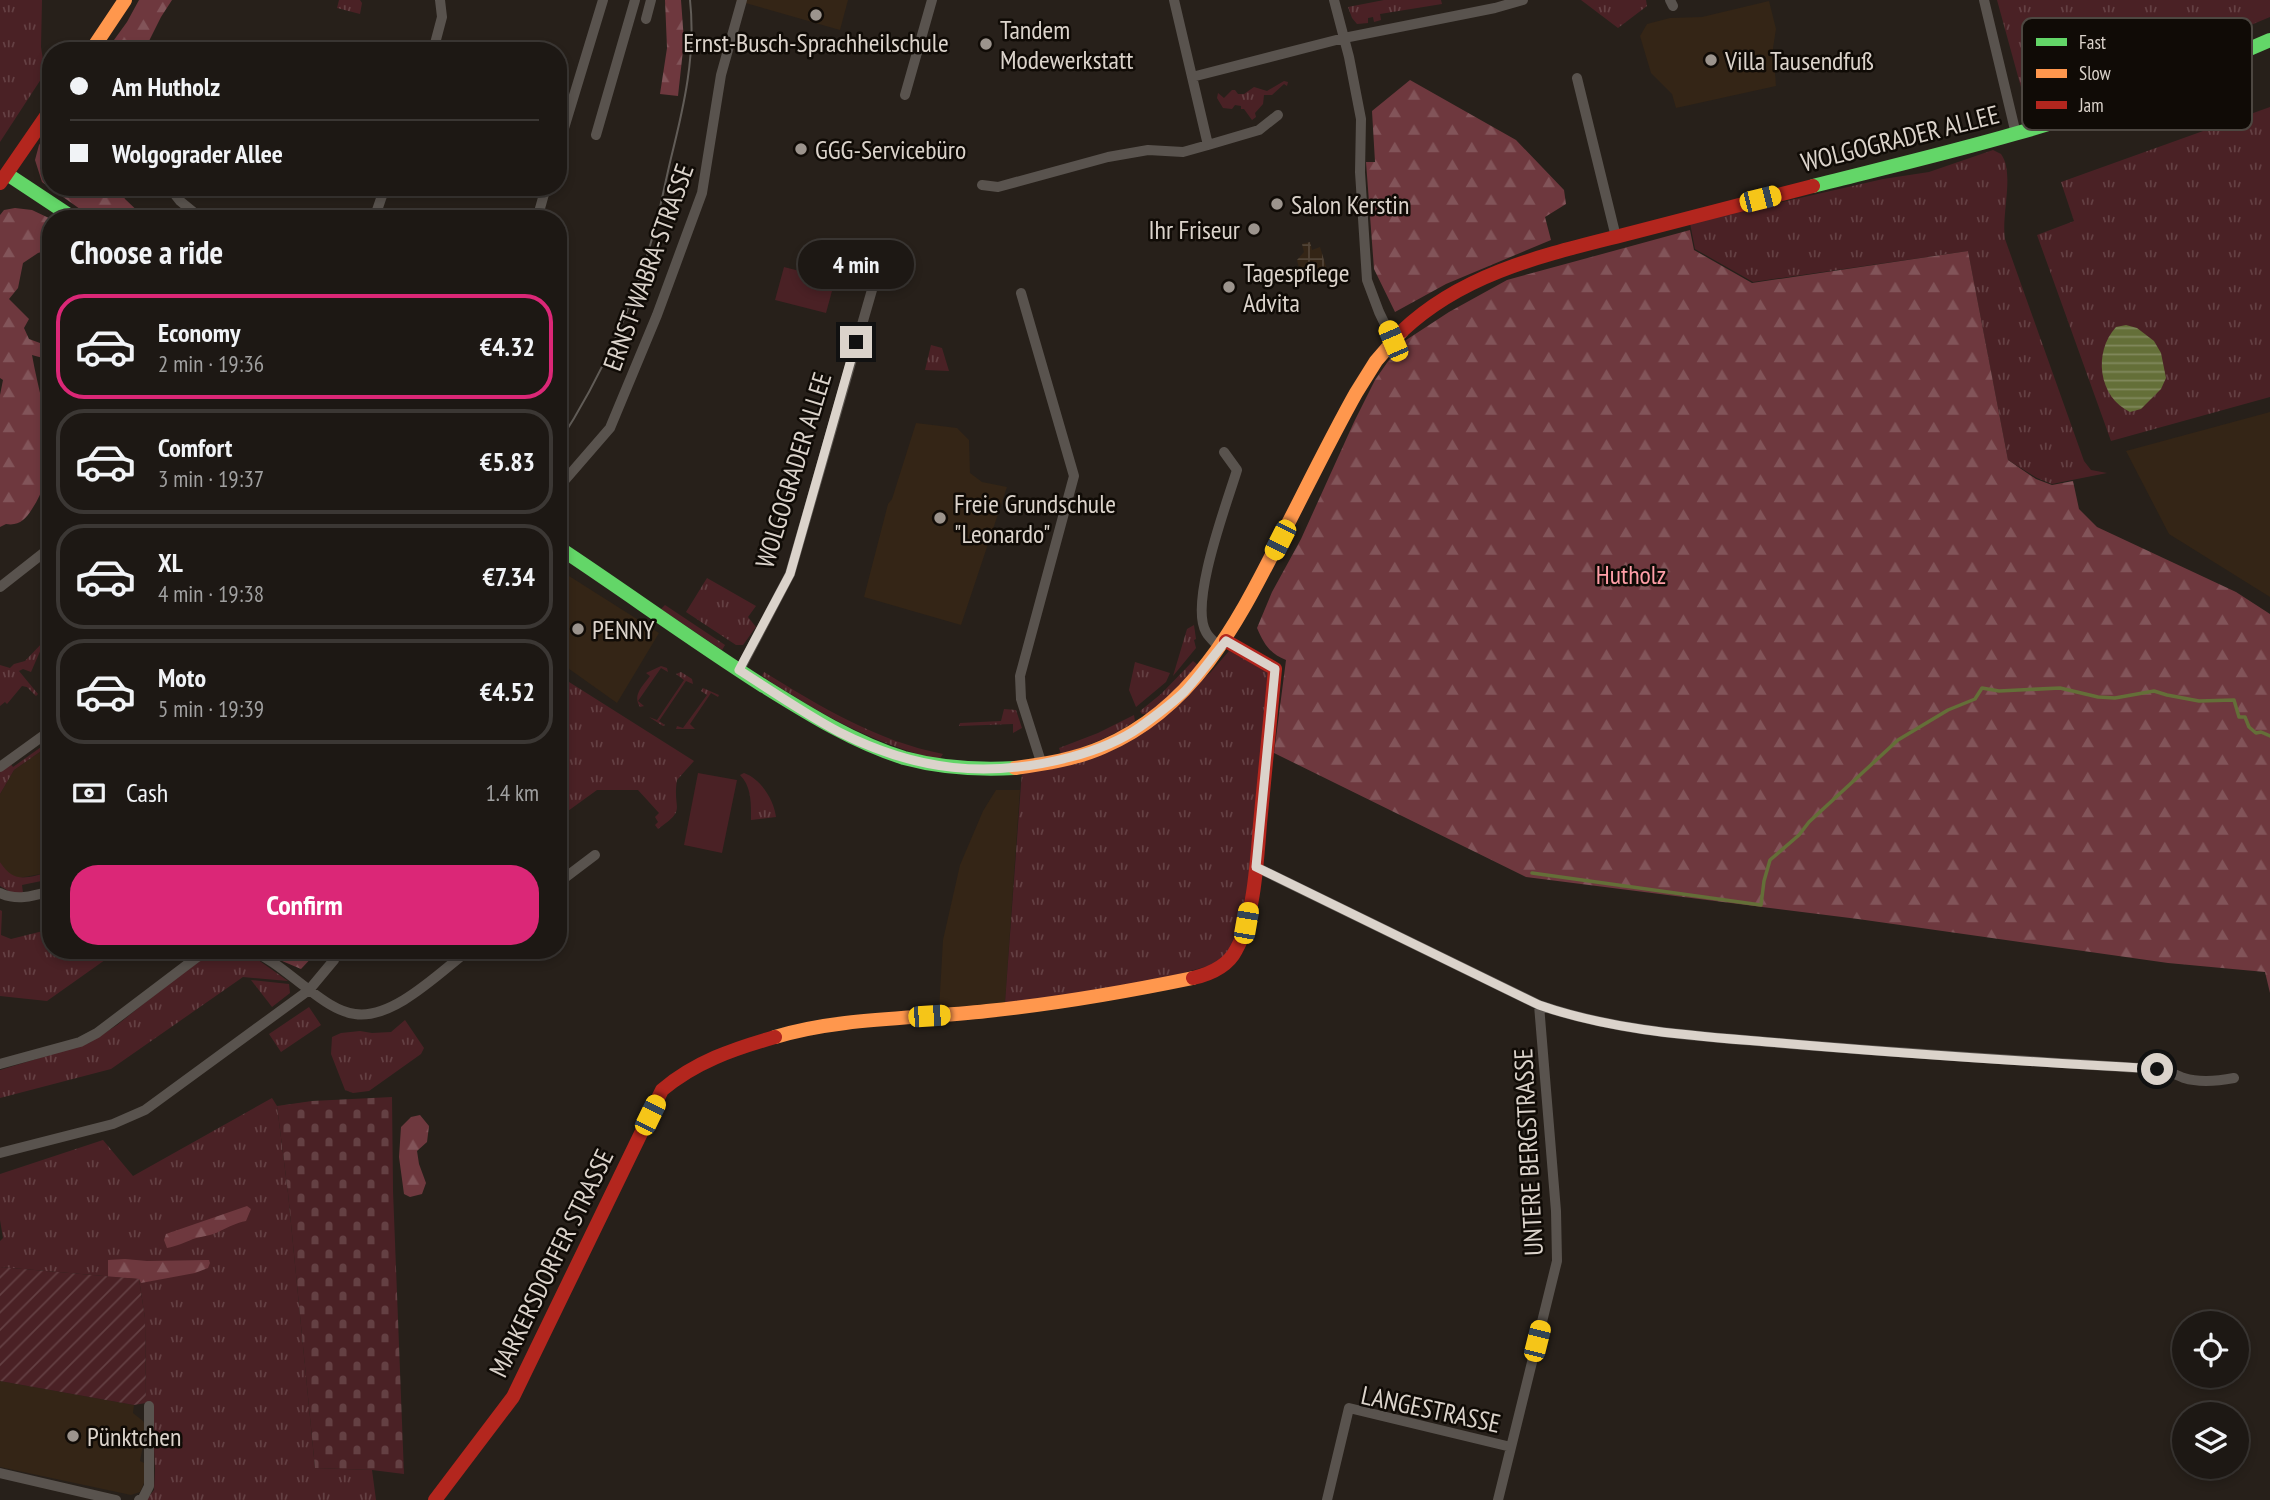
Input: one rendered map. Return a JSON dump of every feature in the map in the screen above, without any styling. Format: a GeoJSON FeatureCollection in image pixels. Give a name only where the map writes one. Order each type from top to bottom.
{"type":"FeatureCollection","features":[{"type":"Feature","properties":{"kind":"main road"},"geometry":{"type":"LineString","coordinates":[[97,42],[125,0]]}},
{"type":"Feature","properties":{"kind":"main road","name":"WOLGOGRADER ALLEE"},"geometry":{"type":"LineString","coordinates":[[2252,48],[2270,40]]}},
{"type":"Feature","properties":{"kind":"main road"},"geometry":{"type":"LineString","coordinates":[[42,122],[4,178],[59,210]]}},
{"type":"Feature","properties":{"kind":"main road","name":"WOLGOGRADER ALLEE"},"geometry":{"type":"LineString","coordinates":[[567,553],[739,670],[839,732],[886,752],[916,761],[972,770],[1016,769],[1042,765],[1093,751],[1138,729],[1185,692],[1223,645],[1272,557],[1353,395],[1393,341],[1415,318],[1470,284],[1558,250],[2029,130]]}},
{"type":"Feature","properties":{"kind":"main road","name":"MARKERSDORFER STRASSE"},"geometry":{"type":"LineString","coordinates":[[435,1500],[513,1397],[662,1090],[681,1074],[725,1052],[805,1028],[989,1011],[1144,988],[1206,975],[1229,961],[1236,951],[1246,923],[1256,867],[1275,669],[1223,645]]}},
{"type":"Feature","properties":{"kind":"street"},"geometry":{"type":"LineString","coordinates":[[435,42],[442,17],[440,0]]}},
{"type":"Feature","properties":{"kind":"street"},"geometry":{"type":"LineString","coordinates":[[567,118],[603,0]]}},
{"type":"Feature","properties":{"kind":"street"},"geometry":{"type":"LineString","coordinates":[[596,135],[635,0]]}},
{"type":"Feature","properties":{"kind":"street"},"geometry":{"type":"LineString","coordinates":[[646,19],[651,0]]}},
{"type":"Feature","properties":{"kind":"street","name":"ERNST-WABRA-STRASSE"},"geometry":{"type":"LineString","coordinates":[[567,478],[610,428],[657,315],[702,193],[721,75],[742,0]]}},
{"type":"Feature","properties":{"kind":"street"},"geometry":{"type":"LineString","coordinates":[[905,95],[932,0]]}},
{"type":"Feature","properties":{"kind":"street"},"geometry":{"type":"LineString","coordinates":[[1174,0],[1208,145]]}},
{"type":"Feature","properties":{"kind":"street"},"geometry":{"type":"LineString","coordinates":[[1334,0],[1361,120],[1360,172],[1367,280],[1393,341]]}},
{"type":"Feature","properties":{"kind":"street"},"geometry":{"type":"LineString","coordinates":[[1192,78],[1344,38],[1523,0]]}},
{"type":"Feature","properties":{"kind":"street"},"geometry":{"type":"LineString","coordinates":[[1984,0],[2016,134]]}},
{"type":"Feature","properties":{"kind":"street"},"geometry":{"type":"LineString","coordinates":[[1577,78],[1616,237]]}},
{"type":"Feature","properties":{"kind":"street"},"geometry":{"type":"LineString","coordinates":[[982,185],[998,187],[1148,150],[1183,152],[1259,130],[1278,115]]}},
{"type":"Feature","properties":{"kind":"street"},"geometry":{"type":"LineString","coordinates":[[176,196],[191,210]]}},
{"type":"Feature","properties":{"kind":"street","name":"WOLGOGRADER ALLEE"},"geometry":{"type":"LineString","coordinates":[[739,670],[790,574],[876,276]]}},
{"type":"Feature","properties":{"kind":"street"},"geometry":{"type":"LineString","coordinates":[[1021,293],[1074,476],[1020,676],[1021,699],[1042,765]]}},
{"type":"Feature","properties":{"kind":"street"},"geometry":{"type":"LineString","coordinates":[[1223,645],[1205,631],[1200,608],[1208,568],[1237,470],[1224,452]]}},
{"type":"Feature","properties":{"kind":"street"},"geometry":{"type":"LineString","coordinates":[[0,587],[42,554]]}},
{"type":"Feature","properties":{"kind":"street"},"geometry":{"type":"LineString","coordinates":[[0,767],[42,737]]}},
{"type":"Feature","properties":{"kind":"street"},"geometry":{"type":"LineString","coordinates":[[567,876],[595,855]]}},
{"type":"Feature","properties":{"kind":"street"},"geometry":{"type":"LineString","coordinates":[[1256,867],[1539,1005],[1569,1016],[1698,1037],[2157,1069],[2172,1071],[2183,1078],[2200,1081],[2234,1078]]}},
{"type":"Feature","properties":{"kind":"street"},"geometry":{"type":"LineString","coordinates":[[0,893],[9,898],[42,893]]}},
{"type":"Feature","properties":{"kind":"street"},"geometry":{"type":"LineString","coordinates":[[0,1064],[80,1042],[97,1033],[195,959]]}},
{"type":"Feature","properties":{"kind":"street"},"geometry":{"type":"LineString","coordinates":[[268,959],[309,990],[341,1010],[354,1014],[383,1012],[400,1003],[458,959]]}},
{"type":"Feature","properties":{"kind":"street"},"geometry":{"type":"LineString","coordinates":[[0,1153],[113,1124],[145,1110],[309,990],[334,959]]}},
{"type":"Feature","properties":{"kind":"street","name":"UNTERE BERGSTRASSE"},"geometry":{"type":"LineString","coordinates":[[1498,1500],[1557,1261],[1556,1211],[1539,1005]]}},
{"type":"Feature","properties":{"kind":"street"},"geometry":{"type":"LineString","coordinates":[[139,1500],[144,1498],[149,1486],[149,1406]]}},
{"type":"Feature","properties":{"kind":"street","name":"LANGESTRASSE"},"geometry":{"type":"LineString","coordinates":[[1327,1500],[1349,1408],[1511,1447]]}},
{"type":"Feature","properties":{"kind":"street"},"geometry":{"type":"LineString","coordinates":[[0,1473],[74,1495],[116,1500]]}},
{"type":"Feature","properties":{"kind":"shaded area","name":"Ernst-Busch-Sprachheilschule"},"geometry":{"type":"Polygon","coordinates":[[[735,0],[848,0],[840,30],[735,0]]]}},
{"type":"Feature","properties":{"kind":"shaded area","name":"Villa Tausendfuß"},"geometry":{"type":"Polygon","coordinates":[[[1769,1],[1776,29],[1773,48],[1776,86],[1676,108],[1672,94],[1651,73],[1640,36],[1647,24],[1670,18],[1702,17],[1769,1]]]}},
{"type":"Feature","properties":{"kind":"shaded area"},"geometry":{"type":"Polygon","coordinates":[[[1310,242],[1312,250],[1320,247],[1328,273],[1302,280],[1297,260],[1304,252],[1302,244],[1310,242]]]}},
{"type":"Feature","properties":{"kind":"shaded area"},"geometry":{"type":"Polygon","coordinates":[[[2126,325],[2137,328],[2154,341],[2161,353],[2166,378],[2161,389],[2141,409],[2130,412],[2111,396],[2102,373],[2104,349],[2109,337],[2116,327],[2126,325]]]}},
{"type":"Feature","properties":{"kind":"shaded area"},"geometry":{"type":"Polygon","coordinates":[[[2270,412],[2270,597],[2169,534],[2126,451],[2270,412]]]}},
{"type":"Feature","properties":{"kind":"shaded area","name":"Freie Grundschule \"Leonardo\""},"geometry":{"type":"Polygon","coordinates":[[[916,423],[957,428],[969,440],[970,473],[982,482],[1007,487],[961,625],[864,597],[888,504],[892,499],[916,423]]]}},
{"type":"Feature","properties":{"kind":"shaded area"},"geometry":{"type":"Polygon","coordinates":[[[567,575],[659,633],[617,703],[567,667],[567,575]]]}},
{"type":"Feature","properties":{"kind":"shaded area"},"geometry":{"type":"Polygon","coordinates":[[[42,750],[42,874],[19,878],[8,874],[0,862],[0,794],[14,770],[42,750]]]}},
{"type":"Feature","properties":{"kind":"shaded area"},"geometry":{"type":"Polygon","coordinates":[[[996,790],[1020,790],[1005,1003],[939,1010],[943,940],[960,865],[983,811],[996,790]]]}},
{"type":"Feature","properties":{"kind":"shaded area","name":"Pünktchen"},"geometry":{"type":"Polygon","coordinates":[[[0,1381],[134,1405],[133,1413],[143,1421],[147,1429],[140,1461],[144,1463],[144,1483],[140,1492],[131,1495],[0,1467],[0,1381]]]}},
{"type":"Feature","properties":{"kind":"green space"},"geometry":{"type":"Polygon","coordinates":[[[0,0],[42,0],[42,78],[0,142],[0,0]]]}},
{"type":"Feature","properties":{"kind":"green space"},"geometry":{"type":"Polygon","coordinates":[[[139,0],[172,0],[148,42],[113,42],[139,0]]]}},
{"type":"Feature","properties":{"kind":"green space"},"geometry":{"type":"Polygon","coordinates":[[[339,0],[360,0],[360,14],[337,8],[339,0]]]}},
{"type":"Feature","properties":{"kind":"green space"},"geometry":{"type":"Polygon","coordinates":[[[665,0],[681,0],[684,41],[678,96],[660,94],[667,48],[665,0]]]}},
{"type":"Feature","properties":{"kind":"green space"},"geometry":{"type":"Polygon","coordinates":[[[1384,0],[1441,0],[1442,4],[1380,14],[1381,20],[1374,22],[1373,17],[1368,18],[1368,23],[1357,24],[1352,18],[1348,7],[1384,0]]]}},
{"type":"Feature","properties":{"kind":"green space"},"geometry":{"type":"Polygon","coordinates":[[[1581,0],[1646,0],[1647,6],[1618,28],[1581,0]]]}},
{"type":"Feature","properties":{"kind":"green space"},"geometry":{"type":"Polygon","coordinates":[[[1997,0],[2270,0],[2270,17],[2252,25],[2252,18],[2022,18],[2022,91],[1997,0]]]}},
{"type":"Feature","properties":{"kind":"green space"},"geometry":{"type":"Polygon","coordinates":[[[1410,80],[1516,140],[1564,190],[1566,204],[1545,217],[1551,240],[1446,284],[1395,312],[1374,269],[1366,162],[1375,162],[1372,111],[1410,80]]]}},
{"type":"Feature","properties":{"kind":"green space"},"geometry":{"type":"Polygon","coordinates":[[[1284,81],[1288,82],[1287,86],[1284,84],[1272,95],[1264,95],[1263,104],[1252,120],[1241,106],[1223,108],[1217,98],[1218,93],[1224,98],[1232,90],[1238,94],[1244,94],[1254,87],[1267,91],[1284,81]]]}},
{"type":"Feature","properties":{"kind":"green space"},"geometry":{"type":"Polygon","coordinates":[[[2270,107],[2270,397],[2111,441],[2037,235],[2074,221],[2061,182],[2206,130],[2252,130],[2252,113],[2270,107]]]}},
{"type":"Feature","properties":{"kind":"green space"},"geometry":{"type":"Polygon","coordinates":[[[42,141],[42,182],[35,160],[42,141]]]}},
{"type":"Feature","properties":{"kind":"green space"},"geometry":{"type":"Polygon","coordinates":[[[1993,150],[2001,154],[2007,172],[2005,239],[2084,461],[2091,470],[2107,473],[2052,484],[2008,460],[1968,251],[1753,282],[1695,249],[1690,223],[1883,179],[1929,172],[1993,150]]]}},
{"type":"Feature","properties":{"kind":"green space"},"geometry":{"type":"Polygon","coordinates":[[[62,196],[123,196],[137,210],[81,210],[62,196]]]}},
{"type":"Feature","properties":{"kind":"green space"},"geometry":{"type":"Polygon","coordinates":[[[4,210],[32,210],[42,215],[42,252],[23,263],[18,288],[9,299],[29,319],[24,328],[29,339],[42,344],[42,358],[32,355],[42,404],[42,491],[27,516],[15,524],[0,527],[0,395],[3,380],[0,378],[0,215],[4,210]]]}},
{"type":"Feature","properties":{"kind":"green space","name":"Hutholz"},"geometry":{"type":"Polygon","coordinates":[[[1690,230],[1694,250],[1752,283],[1968,251],[2008,460],[2036,479],[2052,485],[2073,481],[2079,509],[2097,527],[2236,592],[2270,614],[2270,993],[2265,972],[2168,963],[1858,919],[1526,877],[1274,753],[1286,660],[1268,648],[1257,628],[1375,380],[1400,344],[1449,312],[1507,280],[1690,230]]]}},
{"type":"Feature","properties":{"kind":"green space"},"geometry":{"type":"Polygon","coordinates":[[[784,267],[835,280],[826,313],[775,300],[784,267]]]}},
{"type":"Feature","properties":{"kind":"green space"},"geometry":{"type":"Polygon","coordinates":[[[931,345],[942,348],[949,371],[925,370],[931,345]]]}},
{"type":"Feature","properties":{"kind":"green space"},"geometry":{"type":"Polygon","coordinates":[[[707,578],[756,606],[748,617],[756,627],[743,645],[736,645],[686,612],[707,578]]]}},
{"type":"Feature","properties":{"kind":"green space"},"geometry":{"type":"Polygon","coordinates":[[[665,605],[725,645],[722,650],[661,609],[665,605]]]}},
{"type":"Feature","properties":{"kind":"green space"},"geometry":{"type":"Polygon","coordinates":[[[1194,625],[1196,648],[1173,676],[1187,629],[1194,625]]]}},
{"type":"Feature","properties":{"kind":"green space"},"geometry":{"type":"Polygon","coordinates":[[[42,643],[31,672],[23,669],[19,671],[38,694],[36,696],[22,686],[7,704],[5,702],[0,706],[0,665],[10,668],[25,661],[42,643]]]}},
{"type":"Feature","properties":{"kind":"green space"},"geometry":{"type":"Polygon","coordinates":[[[1229,651],[1268,672],[1253,866],[1241,923],[1232,945],[1219,963],[1143,984],[1005,1003],[1022,771],[1104,753],[1210,673],[1229,651]]]}},
{"type":"Feature","properties":{"kind":"green space"},"geometry":{"type":"Polygon","coordinates":[[[1193,661],[1198,665],[1197,668],[1177,690],[1147,714],[1142,714],[1140,711],[1193,661]]]}},
{"type":"Feature","properties":{"kind":"green space"},"geometry":{"type":"Polygon","coordinates":[[[1135,662],[1170,673],[1166,682],[1136,707],[1129,690],[1135,662]]]}},
{"type":"Feature","properties":{"kind":"green space"},"geometry":{"type":"Polygon","coordinates":[[[661,666],[667,668],[668,672],[661,668],[638,701],[644,706],[640,707],[638,703],[637,698],[650,676],[646,673],[661,666]]]}},
{"type":"Feature","properties":{"kind":"green space"},"geometry":{"type":"Polygon","coordinates":[[[681,672],[692,679],[693,684],[686,681],[659,721],[665,725],[663,726],[649,717],[657,720],[684,680],[676,674],[681,672]]]}},
{"type":"Feature","properties":{"kind":"green space"},"geometry":{"type":"Polygon","coordinates":[[[764,672],[828,710],[872,732],[943,754],[939,760],[913,753],[846,726],[762,676],[764,672]]]}},
{"type":"Feature","properties":{"kind":"green space"},"geometry":{"type":"Polygon","coordinates":[[[567,681],[694,761],[677,780],[676,812],[658,829],[655,817],[659,813],[638,790],[597,790],[567,812],[567,681]]]}},
{"type":"Feature","properties":{"kind":"green space"},"geometry":{"type":"Polygon","coordinates":[[[703,688],[719,695],[718,697],[711,693],[690,724],[695,729],[676,729],[677,726],[683,728],[707,695],[701,691],[703,688]]]}},
{"type":"Feature","properties":{"kind":"green space"},"geometry":{"type":"Polygon","coordinates":[[[1004,709],[1016,710],[1022,728],[1013,733],[1013,724],[959,726],[960,723],[1001,721],[1004,709]]]}},
{"type":"Feature","properties":{"kind":"green space"},"geometry":{"type":"Polygon","coordinates":[[[1134,715],[1135,721],[1117,732],[1061,754],[1059,748],[1134,715]]]}},
{"type":"Feature","properties":{"kind":"green space"},"geometry":{"type":"Polygon","coordinates":[[[42,746],[42,750],[14,770],[0,794],[0,771],[10,763],[13,767],[42,746]]]}},
{"type":"Feature","properties":{"kind":"green space"},"geometry":{"type":"Polygon","coordinates":[[[698,773],[737,780],[722,853],[684,845],[698,773]]]}},
{"type":"Feature","properties":{"kind":"green space"},"geometry":{"type":"Polygon","coordinates":[[[744,773],[756,780],[766,791],[776,817],[751,820],[749,790],[740,775],[744,773]]]}},
{"type":"Feature","properties":{"kind":"green space"},"geometry":{"type":"Polygon","coordinates":[[[0,862],[16,877],[42,874],[42,881],[22,885],[23,893],[12,893],[0,886],[0,862]]]}},
{"type":"Feature","properties":{"kind":"green space"},"geometry":{"type":"Polygon","coordinates":[[[0,910],[1,935],[11,939],[42,931],[42,959],[106,959],[47,1001],[0,996],[0,910]]]}},
{"type":"Feature","properties":{"kind":"green space"},"geometry":{"type":"Polygon","coordinates":[[[257,959],[288,981],[243,977],[111,1069],[0,1098],[0,1070],[89,1043],[117,1025],[197,961],[257,959]]]}},
{"type":"Feature","properties":{"kind":"green space"},"geometry":{"type":"Polygon","coordinates":[[[277,959],[310,959],[301,969],[277,959]]]}},
{"type":"Feature","properties":{"kind":"green space"},"geometry":{"type":"Polygon","coordinates":[[[251,980],[289,984],[290,993],[272,1007],[251,980]]]}},
{"type":"Feature","properties":{"kind":"green space"},"geometry":{"type":"Polygon","coordinates":[[[309,1007],[321,1025],[281,1052],[269,1034],[309,1007]]]}},
{"type":"Feature","properties":{"kind":"green space"},"geometry":{"type":"Polygon","coordinates":[[[405,1020],[424,1048],[421,1054],[369,1091],[353,1093],[345,1090],[331,1054],[332,1037],[360,1031],[391,1032],[405,1020]]]}},
{"type":"Feature","properties":{"kind":"green space"},"geometry":{"type":"Polygon","coordinates":[[[392,1097],[404,1474],[315,1468],[277,1106],[312,1101],[392,1097]]]}},
{"type":"Feature","properties":{"kind":"green space"},"geometry":{"type":"Polygon","coordinates":[[[272,1098],[277,1106],[288,1193],[315,1468],[372,1470],[376,1500],[146,1500],[154,1490],[155,1469],[153,1426],[146,1403],[145,1318],[139,1279],[0,1267],[0,1241],[3,1238],[0,1220],[0,1174],[103,1140],[133,1176],[272,1098]]]}},
{"type":"Feature","properties":{"kind":"green space"},"geometry":{"type":"Polygon","coordinates":[[[420,1115],[429,1126],[427,1142],[417,1151],[426,1183],[422,1194],[410,1197],[404,1194],[399,1157],[401,1127],[411,1117],[420,1115]]]}},
{"type":"Feature","properties":{"kind":"green space"},"geometry":{"type":"Polygon","coordinates":[[[247,1206],[251,1209],[246,1221],[167,1248],[164,1240],[166,1234],[247,1206]]]}},
{"type":"Feature","properties":{"kind":"green space"},"geometry":{"type":"Polygon","coordinates":[[[108,1260],[209,1260],[210,1263],[208,1268],[195,1273],[141,1283],[139,1279],[108,1277],[108,1260]]]}},
{"type":"Feature","properties":{"kind":"green space"},"geometry":{"type":"Polygon","coordinates":[[[0,1267],[139,1279],[145,1318],[146,1403],[134,1405],[0,1381],[0,1267]]]}},
{"type":"Feature","properties":{"kind":"waterway"},"geometry":{"type":"LineString","coordinates":[[1532,873],[1761,905],[1770,860],[1898,740],[1948,710],[1975,699],[1982,688],[1999,691],[2060,688],[2115,698],[2154,691],[2199,701],[2234,700],[2239,717],[2245,717],[2249,727],[2256,733],[2270,736]]}},
{"type":"Feature","properties":{"kind":"tram line"},"geometry":{"type":"LineString","coordinates":[[567,430],[617,336],[649,249],[688,80],[690,0]]}},
{"type":"Feature","properties":{"kind":"traffic: fast"},"geometry":{"type":"LineString","coordinates":[[2252,47],[2270,40]]}},
{"type":"Feature","properties":{"kind":"traffic: fast"},"geometry":{"type":"LineString","coordinates":[[1813,186],[2029,130]]}},
{"type":"Feature","properties":{"kind":"traffic: fast"},"geometry":{"type":"LineString","coordinates":[[7,174],[61,210]]}},
{"type":"Feature","properties":{"kind":"traffic: fast"},"geometry":{"type":"LineString","coordinates":[[567,553],[762,685],[849,735],[904,758],[932,764],[987,769],[1015,768]]}},
{"type":"Feature","properties":{"kind":"traffic: slow"},"geometry":{"type":"LineString","coordinates":[[97,42],[125,0]]}},
{"type":"Feature","properties":{"kind":"traffic: slow"},"geometry":{"type":"LineString","coordinates":[[1015,768],[1071,758],[1103,747],[1134,731],[1162,711],[1186,688],[1208,662],[1245,605],[1356,393],[1376,361],[1402,331]]}},
{"type":"Feature","properties":{"kind":"traffic: slow"},"geometry":{"type":"LineString","coordinates":[[775,1037],[852,1022],[1039,1005],[1193,978]]}},
{"type":"Feature","properties":{"kind":"traffic: jam"},"geometry":{"type":"LineString","coordinates":[[0,183],[42,122]]}},
{"type":"Feature","properties":{"kind":"traffic: jam"},"geometry":{"type":"LineString","coordinates":[[1402,331],[1453,293],[1509,267],[1813,186]]}},
{"type":"Feature","properties":{"kind":"traffic: jam"},"geometry":{"type":"LineString","coordinates":[[1193,978],[1218,968],[1233,956],[1251,906],[1258,855],[1275,669],[1226,641]]}},
{"type":"Feature","properties":{"kind":"traffic: jam"},"geometry":{"type":"LineString","coordinates":[[435,1500],[513,1397],[662,1090],[715,1058],[775,1037]]}},
{"type":"Feature","properties":{"kind":"place","name":"Ernst-Busch-Sprachheilschule"},"geometry":{"type":"Point","coordinates":[816,15]}},
{"type":"Feature","properties":{"kind":"place","name":"Tandem Modewerkstatt"},"geometry":{"type":"Point","coordinates":[986,44]}},
{"type":"Feature","properties":{"kind":"place","name":"Villa Tausendfuß"},"geometry":{"type":"Point","coordinates":[1711,60]}},
{"type":"Feature","properties":{"kind":"place","name":"GGG-Servicebüro"},"geometry":{"type":"Point","coordinates":[801,149]}},
{"type":"Feature","properties":{"kind":"place","name":"Salon Kerstin"},"geometry":{"type":"Point","coordinates":[1277,204]}},
{"type":"Feature","properties":{"kind":"place","name":"Ihr Friseur"},"geometry":{"type":"Point","coordinates":[1254,229]}},
{"type":"Feature","properties":{"kind":"place","name":"Tagespflege Advita"},"geometry":{"type":"Point","coordinates":[1229,287]}},
{"type":"Feature","properties":{"kind":"place","name":"Freie Grundschule \"Leonardo\""},"geometry":{"type":"Point","coordinates":[940,518]}},
{"type":"Feature","properties":{"kind":"place","name":"PENNY"},"geometry":{"type":"Point","coordinates":[578,629]}},
{"type":"Feature","properties":{"kind":"place","name":"Pünktchen"},"geometry":{"type":"Point","coordinates":[73,1436]}},
{"type":"Feature","properties":{"kind":"route"},"geometry":{"type":"LineString","coordinates":[[856,342],[790,574],[739,670],[839,732],[886,752],[953,768],[1016,769],[1042,765],[1093,751],[1138,729],[1185,692],[1226,641],[1275,669],[1256,867],[1539,1005],[1569,1016],[1698,1037],[2157,1069]]}}]}
